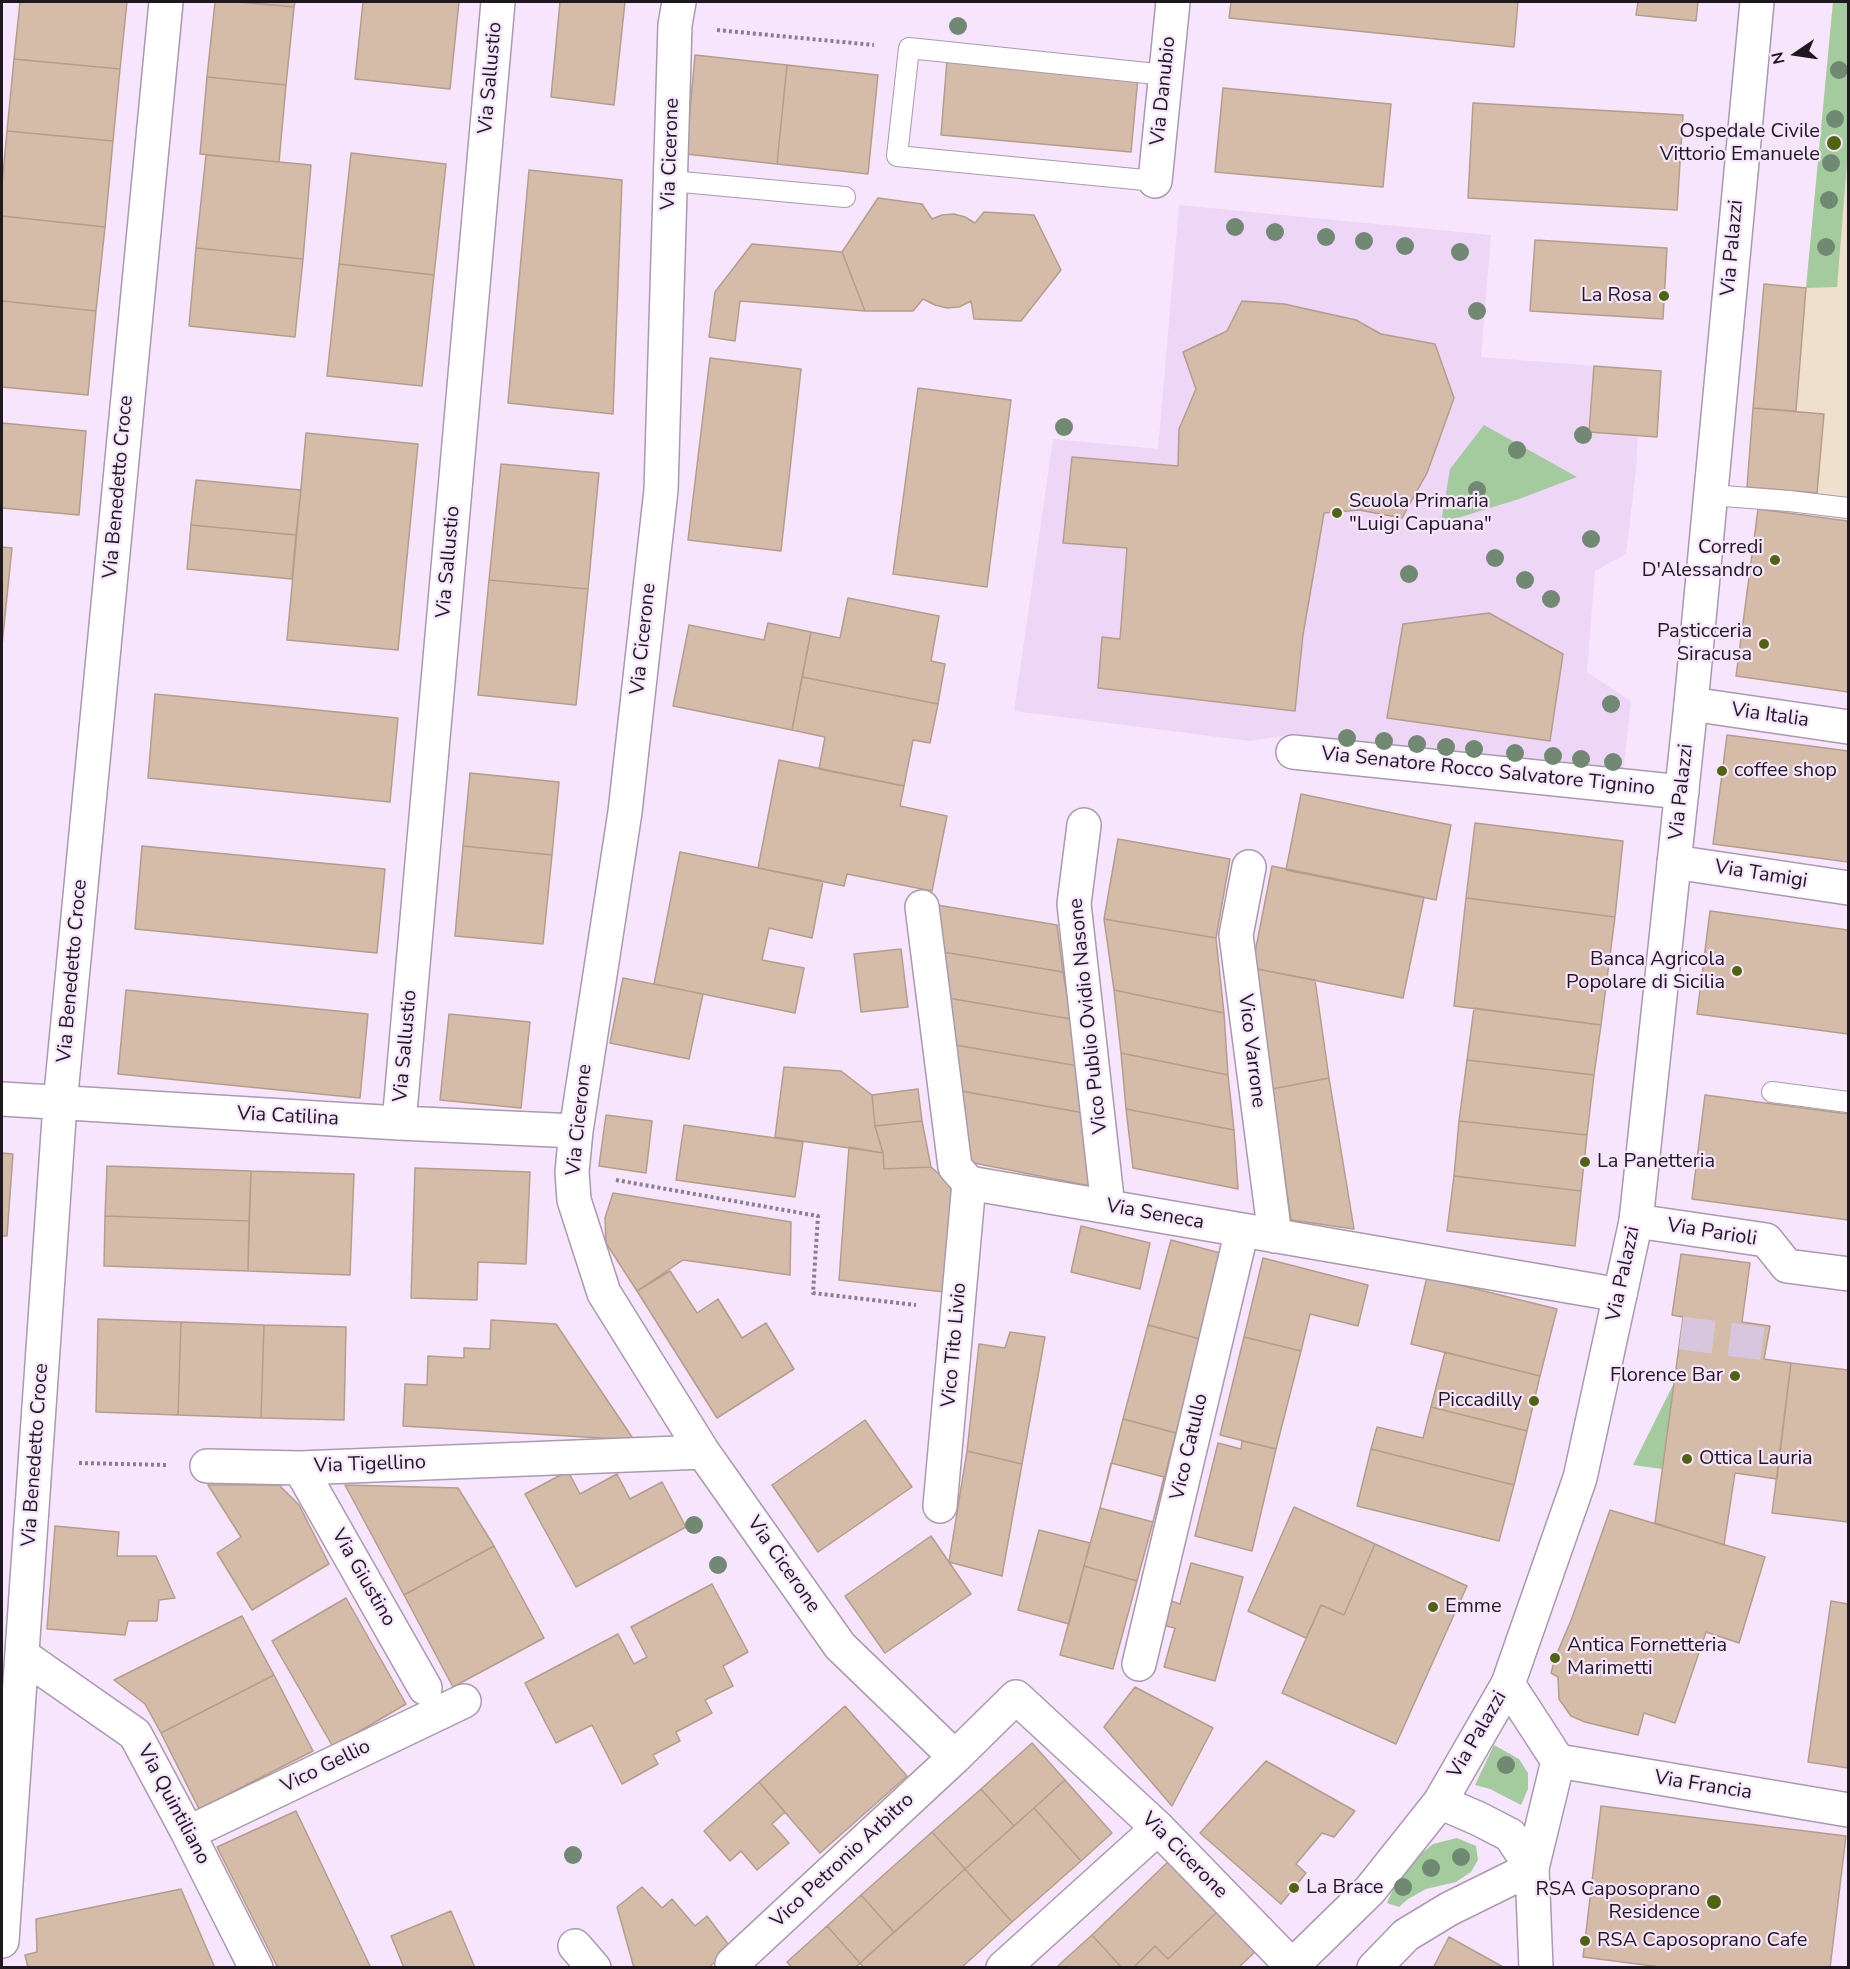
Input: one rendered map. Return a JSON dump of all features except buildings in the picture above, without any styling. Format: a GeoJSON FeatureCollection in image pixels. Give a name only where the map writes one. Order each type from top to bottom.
{"type":"FeatureCollection","features":[{"type":"Feature","properties":{"kind":"street","name":"Via Benedetto Croce"},"geometry":{"type":"LineString","coordinates":[[2,1941],[60,1104],[166,2]]}},
{"type":"Feature","properties":{"kind":"street","name":"Via Sallustio"},"geometry":{"type":"LineString","coordinates":[[399,1123],[498,2]]}},
{"type":"Feature","properties":{"kind":"street","name":"Via Danubio"},"geometry":{"type":"LineString","coordinates":[[1155,181],[1173,2]]}},
{"type":"Feature","properties":{"kind":"street","name":"Via Palazzi"},"geometry":{"type":"LineString","coordinates":[[1291,1967],[1370,1890],[1440,1802],[1508,1684],[1580,1478],[1636,1221],[1691,704],[1757,2]]}},
{"type":"Feature","properties":{"kind":"street","name":"Via Cicerone"},"geometry":{"type":"LineString","coordinates":[[677,13],[661,490],[625,812],[576,1131],[572,1172],[574,1200],[604,1293],[703,1452],[840,1646],[955,1757],[1016,1697],[1158,1828],[1291,1967]]}},
{"type":"Feature","properties":{"kind":"street","name":"Via Italia"},"geometry":{"type":"LineString","coordinates":[[1691,704],[1848,727]]}},
{"type":"Feature","properties":{"kind":"street","name":"Via Senatore Rocco Salvatore Tignino"},"geometry":{"type":"LineString","coordinates":[[1293,752],[1682,792]]}},
{"type":"Feature","properties":{"kind":"street","name":"Vico Publio Ovidio Nasone"},"geometry":{"type":"LineString","coordinates":[[1084,825],[1074,904],[1108,1207]]}},
{"type":"Feature","properties":{"kind":"street","name":"Via Tamigi"},"geometry":{"type":"LineString","coordinates":[[1674,862],[1848,888]]}},
{"type":"Feature","properties":{"kind":"street","name":"Vico Varrone"},"geometry":{"type":"LineString","coordinates":[[1248,867],[1236,935],[1275,1236]]}},
{"type":"Feature","properties":{"kind":"street"},"geometry":{"type":"LineString","coordinates":[[922,908],[955,1167],[969,1183]]}},
{"type":"Feature","properties":{"kind":"street","name":"Via Catilina"},"geometry":{"type":"LineString","coordinates":[[2,1099],[399,1123],[576,1131]]}},
{"type":"Feature","properties":{"kind":"street","name":"Via Seneca"},"geometry":{"type":"LineString","coordinates":[[969,1183],[1620,1295]]}},
{"type":"Feature","properties":{"kind":"street","name":"Vico Tito Livio"},"geometry":{"type":"LineString","coordinates":[[940,1506],[969,1183]]}},
{"type":"Feature","properties":{"kind":"street","name":"Via Parioli"},"geometry":{"type":"LineString","coordinates":[[1636,1221],[1766,1240],[1787,1266],[1848,1274]]}},
{"type":"Feature","properties":{"kind":"street","name":"Vico Catullo"},"geometry":{"type":"LineString","coordinates":[[1139,1664],[1242,1230]]}},
{"type":"Feature","properties":{"kind":"street","name":"Via Tigellino"},"geometry":{"type":"LineString","coordinates":[[207,1466],[300,1468],[703,1452]]}},
{"type":"Feature","properties":{"kind":"street","name":"Via Giustino"},"geometry":{"type":"LineString","coordinates":[[300,1468],[425,1688]]}},
{"type":"Feature","properties":{"kind":"street","name":"Via Quintiliano"},"geometry":{"type":"LineString","coordinates":[[22,1655],[135,1734],[256,1968]]}},
{"type":"Feature","properties":{"kind":"street"},"geometry":{"type":"LineString","coordinates":[[1508,1684],[1558,1761],[1533,1868],[1536,1964]]}},
{"type":"Feature","properties":{"kind":"street","name":"Vico Gellio"},"geometry":{"type":"LineString","coordinates":[[188,1833],[464,1701]]}},
{"type":"Feature","properties":{"kind":"street","name":"Vico Petronio Arbitro"},"geometry":{"type":"LineString","coordinates":[[732,1964],[955,1757]]}},
{"type":"Feature","properties":{"kind":"street","name":"Via Francia"},"geometry":{"type":"LineString","coordinates":[[1558,1761],[1848,1810]]}},
{"type":"Feature","properties":{"kind":"street"},"geometry":{"type":"LineString","coordinates":[[1440,1802],[1510,1835],[1533,1868]]}},
{"type":"Feature","properties":{"kind":"street"},"geometry":{"type":"LineString","coordinates":[[1004,1968],[1158,1828]]}},
{"type":"Feature","properties":{"kind":"street"},"geometry":{"type":"LineString","coordinates":[[1374,1968],[1406,1935],[1449,1909],[1533,1868]]}},
{"type":"Feature","properties":{"kind":"lane"},"geometry":{"type":"LineString","coordinates":[[1155,181],[897,156],[909,48],[1166,75]]}},
{"type":"Feature","properties":{"kind":"lane"},"geometry":{"type":"LineString","coordinates":[[671,181],[845,197]]}},
{"type":"Feature","properties":{"kind":"lane"},"geometry":{"type":"LineString","coordinates":[[1711,495],[1848,508]]}},
{"type":"Feature","properties":{"kind":"lane"},"geometry":{"type":"LineString","coordinates":[[1772,1092],[1848,1102]]}},
{"type":"Feature","properties":{"kind":"path"},"geometry":{"type":"LineString","coordinates":[[677,13],[779,37],[909,48]]}},
{"type":"Feature","properties":{"kind":"path"},"geometry":{"type":"LineString","coordinates":[[572,1172],[818,1216],[813,1293],[958,1310]]}},
{"type":"Feature","properties":{"kind":"path"},"geometry":{"type":"LineString","coordinates":[[36,1462],[207,1466]]}},
{"type":"Feature","properties":{"kind":"shaded area","name":"Ospedale Civile Vittorio Emanuele"},"geometry":{"type":"Polygon","coordinates":[[[1833,2],[1848,2],[1848,497],[1747,487],[1764,284],[1806,287],[1833,2]]]}},
{"type":"Feature","properties":{"kind":"shaded area","name":"Scuola Primaria \"Luigi Capuana\""},"geometry":{"type":"Polygon","coordinates":[[[1179,205],[1491,235],[1481,357],[1661,371],[1657,437],[1638,436],[1626,554],[1595,571],[1587,672],[1631,701],[1623,773],[1296,734],[1250,741],[1014,711],[1053,439],[1158,449],[1179,205]]]}},
{"type":"Feature","properties":{"kind":"green space"},"geometry":{"type":"Polygon","coordinates":[[[1833,2],[1848,2],[1848,151],[1837,287],[1806,288],[1833,2]]]}},
{"type":"Feature","properties":{"kind":"green space"},"geometry":{"type":"Polygon","coordinates":[[[1484,425],[1577,477],[1519,499],[1441,523],[1450,469],[1484,425]]]}},
{"type":"Feature","properties":{"kind":"green space"},"geometry":{"type":"Polygon","coordinates":[[[1675,1381],[1662,1469],[1633,1465],[1675,1381]]]}},
{"type":"Feature","properties":{"kind":"green space"},"geometry":{"type":"Polygon","coordinates":[[[1494,1745],[1519,1759],[1528,1773],[1528,1789],[1521,1805],[1490,1789],[1475,1785],[1494,1745]]]}},
{"type":"Feature","properties":{"kind":"green space"},"geometry":{"type":"Polygon","coordinates":[[[1457,1838],[1476,1846],[1478,1860],[1471,1872],[1456,1882],[1426,1889],[1399,1907],[1387,1903],[1395,1885],[1416,1858],[1433,1844],[1457,1838]]]}},
{"type":"Feature","properties":{"kind":"tunnel"},"geometry":{"type":"LineString","coordinates":[[1681,1333],[1766,1344]]}},
{"type":"Feature","properties":{"kind":"place","name":"Ospedale Civile Vittorio Emanuele"},"geometry":{"type":"Point","coordinates":[1834,143]}},
{"type":"Feature","properties":{"kind":"place","name":"La Rosa"},"geometry":{"type":"Point","coordinates":[1664,296]}},
{"type":"Feature","properties":{"kind":"place","name":"Scuola Primaria \"Luigi Capuana\""},"geometry":{"type":"Point","coordinates":[1337,513]}},
{"type":"Feature","properties":{"kind":"place","name":"Corredi D'Alessandro"},"geometry":{"type":"Point","coordinates":[1775,560]}},
{"type":"Feature","properties":{"kind":"place","name":"Pasticceria Siracusa"},"geometry":{"type":"Point","coordinates":[1764,644]}},
{"type":"Feature","properties":{"kind":"place","name":"coffee shop"},"geometry":{"type":"Point","coordinates":[1722,771]}},
{"type":"Feature","properties":{"kind":"place","name":"Banca Agricola Popolare di Sicilia"},"geometry":{"type":"Point","coordinates":[1737,971]}},
{"type":"Feature","properties":{"kind":"place","name":"La Panetteria"},"geometry":{"type":"Point","coordinates":[1585,1162]}},
{"type":"Feature","properties":{"kind":"place","name":"Florence Bar"},"geometry":{"type":"Point","coordinates":[1735,1376]}},
{"type":"Feature","properties":{"kind":"place","name":"Piccadilly"},"geometry":{"type":"Point","coordinates":[1534,1401]}},
{"type":"Feature","properties":{"kind":"place","name":"Ottica Lauria"},"geometry":{"type":"Point","coordinates":[1687,1459]}},
{"type":"Feature","properties":{"kind":"place","name":"Emme"},"geometry":{"type":"Point","coordinates":[1433,1607]}},
{"type":"Feature","properties":{"kind":"place","name":"Antica Fornetteria Marimetti"},"geometry":{"type":"Point","coordinates":[1555,1658]}},
{"type":"Feature","properties":{"kind":"place","name":"La Brace"},"geometry":{"type":"Point","coordinates":[1294,1888]}},
{"type":"Feature","properties":{"kind":"place","name":"RSA Caposoprano Residence"},"geometry":{"type":"Point","coordinates":[1714,1902]}},
{"type":"Feature","properties":{"kind":"place","name":"RSA Caposoprano Cafe"},"geometry":{"type":"Point","coordinates":[1585,1941]}}]}
